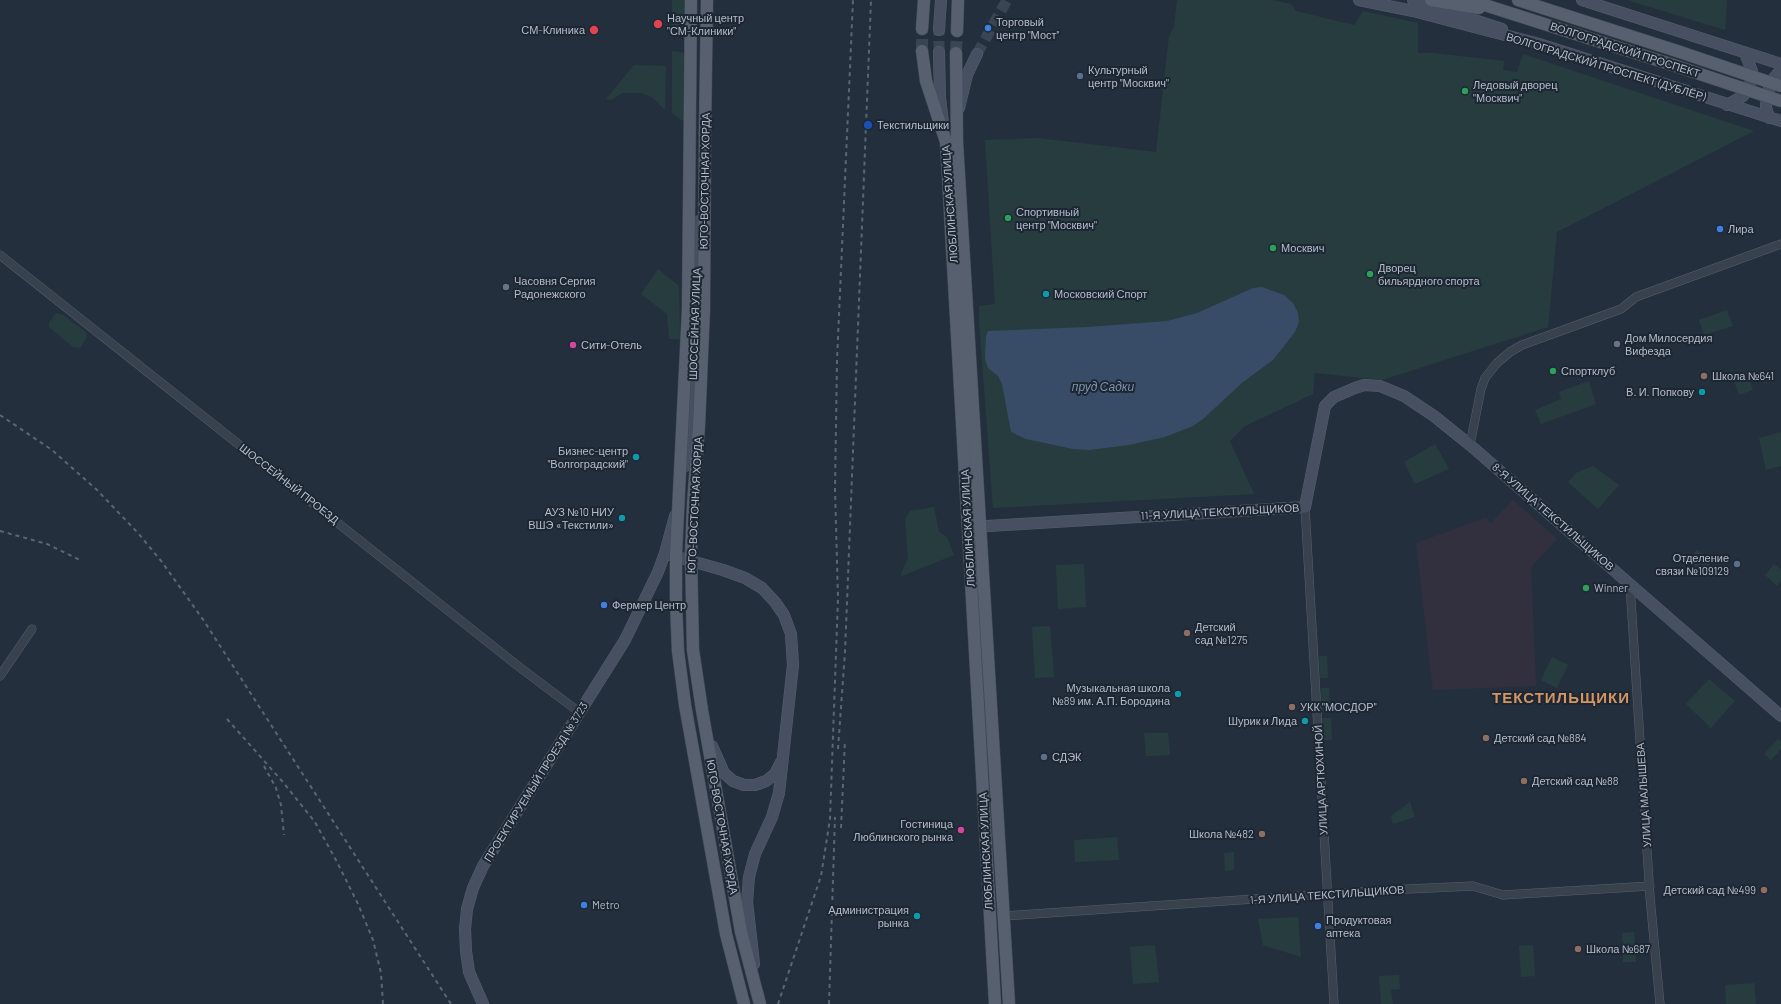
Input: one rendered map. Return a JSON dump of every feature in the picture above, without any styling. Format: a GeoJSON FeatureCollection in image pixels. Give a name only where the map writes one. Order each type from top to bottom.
{"type":"FeatureCollection","features":[{"type":"Feature","properties":{"kind":"main road","name":"ЮГО-ВОСТОЧНАЯ ХОРДА"},"geometry":{"type":"LineString","coordinates":[[691,0],[688,309],[676,553],[678,651],[685,705],[726,934],[744,1004]]}},
{"type":"Feature","properties":{"kind":"main road"},"geometry":{"type":"LineString","coordinates":[[922,29],[924,0]]}},
{"type":"Feature","properties":{"kind":"main road"},"geometry":{"type":"LineString","coordinates":[[939,30],[941,0]]}},
{"type":"Feature","properties":{"kind":"main road"},"geometry":{"type":"LineString","coordinates":[[957,31],[958,0]]}},
{"type":"Feature","properties":{"kind":"main road","name":"ВОЛГОГРАДСКИЙ ПРОСПЕКТ (ДУБЛЁР)"},"geometry":{"type":"LineString","coordinates":[[1359,0],[1413,11],[1539,44],[1781,121]]}},
{"type":"Feature","properties":{"kind":"main road"},"geometry":{"type":"LineString","coordinates":[[1414,0],[1488,23],[1539,44]]}},
{"type":"Feature","properties":{"kind":"main road"},"geometry":{"type":"LineString","coordinates":[[1431,0],[1510,13]]}},
{"type":"Feature","properties":{"kind":"main road","name":"ВОЛГОГРАДСКИЙ ПРОСПЕКТ"},"geometry":{"type":"LineString","coordinates":[[1470,0],[1781,101]]}},
{"type":"Feature","properties":{"kind":"main road","name":"ВОЛГОГРАДСКИЙ ПРОСПЕКТ"},"geometry":{"type":"LineString","coordinates":[[1518,0],[1781,86]]}},
{"type":"Feature","properties":{"kind":"main road"},"geometry":{"type":"LineString","coordinates":[[1582,0],[1781,64]]}},
{"type":"Feature","properties":{"kind":"main road","name":"ЮГО-ВОСТОЧНАЯ ХОРДА"},"geometry":{"type":"LineString","coordinates":[[707,1],[704,310],[700,426],[693,504],[691,553],[693,650],[741,932],[759,999]]}},
{"type":"Feature","properties":{"kind":"main road","name":"ШОССЕЙНАЯ УЛИЦА"},"geometry":{"type":"LineString","coordinates":[[658,572],[665,554],[684,474],[691,411],[707,1]]}},
{"type":"Feature","properties":{"kind":"main road"},"geometry":{"type":"LineString","coordinates":[[922,51],[926,81],[945,136]]}},
{"type":"Feature","properties":{"kind":"main road","name":"ЛЮБЛИНСКАЯ УЛИЦА"},"geometry":{"type":"LineString","coordinates":[[939,52],[940,98],[945,136],[1004,916],[1009,1004]]}},
{"type":"Feature","properties":{"kind":"main road","name":"ЛЮБЛИНСКАЯ УЛИЦА"},"geometry":{"type":"LineString","coordinates":[[956,53],[956,116],[994,1004]]}},
{"type":"Feature","properties":{"kind":"main road"},"geometry":{"type":"LineString","coordinates":[[1727,105],[1743,96],[1750,85],[1752,71],[1745,53]]}},
{"type":"Feature","properties":{"kind":"main road"},"geometry":{"type":"LineString","coordinates":[[956,116],[968,75],[977,54]]}},
{"type":"Feature","properties":{"kind":"main road"},"geometry":{"type":"LineString","coordinates":[[1769,118],[1766,107],[1767,94],[1774,78],[1781,70]]}},
{"type":"Feature","properties":{"kind":"main road","name":"11-Я УЛИЦА ТЕКСТИЛЬЩИКОВ"},"geometry":{"type":"LineString","coordinates":[[974,527],[1305,507],[1324,406],[1334,397],[1355,388],[1373,385],[1388,388],[1434,416],[1470,445]]}},
{"type":"Feature","properties":{"kind":"main road","name":"8-Я УЛИЦА ТЕКСТИЛЬЩИКОВ"},"geometry":{"type":"LineString","coordinates":[[1470,445],[1781,716]]}},
{"type":"Feature","properties":{"kind":"main road"},"geometry":{"type":"LineString","coordinates":[[665,554],[723,570],[745,578],[762,588],[775,602],[784,615],[791,634],[793,648],[779,793],[772,817],[755,854],[749,877],[747,902],[759,999]]}},
{"type":"Feature","properties":{"kind":"main road","name":"ПРОЕКТИРУЕМЫЙ ПРОЕЗД № 3723"},"geometry":{"type":"LineString","coordinates":[[483,1004],[469,972],[466,951],[465,929],[467,909],[473,888],[484,866],[625,640],[658,572]]}},
{"type":"Feature","properties":{"kind":"main road"},"geometry":{"type":"LineString","coordinates":[[702,710],[718,763],[724,773],[738,783],[755,785],[771,778],[781,764],[784,746]]}},
{"type":"Feature","properties":{"kind":"street"},"geometry":{"type":"LineString","coordinates":[[1470,445],[1481,389],[1485,378],[1496,363],[1522,345],[1621,309],[1636,297],[1781,244]]}},
{"type":"Feature","properties":{"kind":"street","name":"ШОССЕЙНЫЙ ПРОЕЗД"},"geometry":{"type":"LineString","coordinates":[[0,254],[513,662],[579,712]]}},
{"type":"Feature","properties":{"kind":"street","name":"УЛИЦА АРТЮХИНОЙ"},"geometry":{"type":"LineString","coordinates":[[1305,507],[1334,1004]]}},
{"type":"Feature","properties":{"kind":"street","name":"УЛИЦА МАЛЫШЕВА"},"geometry":{"type":"LineString","coordinates":[[1630,585],[1650,886],[1660,1004]]}},
{"type":"Feature","properties":{"kind":"street"},"geometry":{"type":"LineString","coordinates":[[0,676],[32,629]]}},
{"type":"Feature","properties":{"kind":"street","name":"1-Я УЛИЦА ТЕКСТИЛЬЩИКОВ"},"geometry":{"type":"LineString","coordinates":[[1004,916],[1371,891],[1472,886],[1503,895],[1650,886]]}},
{"type":"Feature","properties":{"kind":"shaded area"},"geometry":{"type":"Polygon","coordinates":[[[1513,500],[1557,539],[1531,567],[1536,686],[1433,690],[1416,543],[1486,518],[1491,523],[1513,500]]]}},
{"type":"Feature","properties":{"kind":"green space"},"geometry":{"type":"Polygon","coordinates":[[[672,0],[686,0],[686,27],[672,27],[672,0]]]}},
{"type":"Feature","properties":{"kind":"green space","name":"Москвич"},"geometry":{"type":"Polygon","coordinates":[[[1177,0],[1273,0],[1291,4],[1296,11],[1354,25],[1363,11],[1418,23],[1418,53],[1433,53],[1504,61],[1503,70],[1517,72],[1523,54],[1754,131],[1557,232],[1548,327],[1382,380],[1315,373],[1313,394],[1245,426],[1230,441],[1254,494],[993,508],[979,320],[979,306],[995,304],[985,140],[1038,138],[1156,152],[1169,36],[1174,27],[1177,0]]]}},
{"type":"Feature","properties":{"kind":"green space"},"geometry":{"type":"Polygon","coordinates":[[[1627,0],[1727,0],[1725,30],[1627,0]]]}},
{"type":"Feature","properties":{"kind":"green space"},"geometry":{"type":"Polygon","coordinates":[[[672,51],[686,53],[684,122],[672,113],[672,51]]]}},
{"type":"Feature","properties":{"kind":"green space"},"geometry":{"type":"Polygon","coordinates":[[[634,65],[666,66],[665,110],[653,98],[642,93],[622,93],[611,100],[606,99],[634,65]]]}},
{"type":"Feature","properties":{"kind":"green space"},"geometry":{"type":"Polygon","coordinates":[[[658,269],[679,286],[680,339],[669,339],[667,314],[641,294],[658,269]]]}},
{"type":"Feature","properties":{"kind":"green space"},"geometry":{"type":"Polygon","coordinates":[[[1727,310],[1733,326],[1704,335],[1699,320],[1727,310]]]}},
{"type":"Feature","properties":{"kind":"green space"},"geometry":{"type":"Polygon","coordinates":[[[56,313],[63,315],[86,332],[87,337],[80,348],[73,347],[49,327],[49,323],[56,313]]]}},
{"type":"Feature","properties":{"kind":"green space"},"geometry":{"type":"Polygon","coordinates":[[[1747,373],[1753,390],[1739,395],[1733,378],[1747,373]]]}},
{"type":"Feature","properties":{"kind":"green space"},"geometry":{"type":"Polygon","coordinates":[[[1589,381],[1596,404],[1541,424],[1535,410],[1561,399],[1559,392],[1589,381]]]}},
{"type":"Feature","properties":{"kind":"green space"},"geometry":{"type":"Polygon","coordinates":[[[1781,432],[1781,466],[1766,470],[1759,438],[1781,432]]]}},
{"type":"Feature","properties":{"kind":"green space"},"geometry":{"type":"Polygon","coordinates":[[[1435,444],[1449,469],[1415,484],[1404,462],[1435,444]]]}},
{"type":"Feature","properties":{"kind":"green space"},"geometry":{"type":"Polygon","coordinates":[[[1593,466],[1619,485],[1598,509],[1568,482],[1576,473],[1593,466]]]}},
{"type":"Feature","properties":{"kind":"green space"},"geometry":{"type":"Polygon","coordinates":[[[934,507],[939,532],[947,537],[954,555],[902,576],[901,574],[908,558],[905,519],[910,511],[934,507]]]}},
{"type":"Feature","properties":{"kind":"green space"},"geometry":{"type":"Polygon","coordinates":[[[1697,550],[1712,561],[1702,576],[1686,561],[1697,550]]]}},
{"type":"Feature","properties":{"kind":"green space"},"geometry":{"type":"Polygon","coordinates":[[[1084,564],[1086,607],[1058,609],[1056,565],[1084,564]]]}},
{"type":"Feature","properties":{"kind":"green space"},"geometry":{"type":"Polygon","coordinates":[[[1774,564],[1781,570],[1781,581],[1777,586],[1765,575],[1774,564]]]}},
{"type":"Feature","properties":{"kind":"green space"},"geometry":{"type":"Polygon","coordinates":[[[1050,626],[1054,677],[1035,678],[1032,627],[1050,626]]]}},
{"type":"Feature","properties":{"kind":"green space"},"geometry":{"type":"Polygon","coordinates":[[[1319,656],[1327,656],[1328,678],[1320,678],[1319,656]]]}},
{"type":"Feature","properties":{"kind":"green space"},"geometry":{"type":"Polygon","coordinates":[[[1552,657],[1568,665],[1557,688],[1541,680],[1552,657]]]}},
{"type":"Feature","properties":{"kind":"green space"},"geometry":{"type":"Polygon","coordinates":[[[1709,679],[1735,701],[1711,728],[1686,704],[1709,679]]]}},
{"type":"Feature","properties":{"kind":"green space"},"geometry":{"type":"Polygon","coordinates":[[[1321,688],[1329,688],[1330,710],[1322,710],[1321,688]]]}},
{"type":"Feature","properties":{"kind":"green space"},"geometry":{"type":"Polygon","coordinates":[[[1322,718],[1331,718],[1332,740],[1323,740],[1322,718]]]}},
{"type":"Feature","properties":{"kind":"green space"},"geometry":{"type":"Polygon","coordinates":[[[1144,733],[1168,733],[1170,755],[1146,756],[1144,733]]]}},
{"type":"Feature","properties":{"kind":"green space"},"geometry":{"type":"Polygon","coordinates":[[[1778,739],[1781,741],[1781,749],[1771,760],[1764,754],[1778,739]]]}},
{"type":"Feature","properties":{"kind":"green space"},"geometry":{"type":"Polygon","coordinates":[[[1410,802],[1415,817],[1393,824],[1391,816],[1410,802]]]}},
{"type":"Feature","properties":{"kind":"green space"},"geometry":{"type":"Polygon","coordinates":[[[1117,837],[1119,860],[1075,862],[1074,840],[1117,837]]]}},
{"type":"Feature","properties":{"kind":"green space"},"geometry":{"type":"Polygon","coordinates":[[[1234,852],[1234,870],[1225,871],[1224,853],[1234,852]]]}},
{"type":"Feature","properties":{"kind":"green space"},"geometry":{"type":"Polygon","coordinates":[[[1298,917],[1301,957],[1263,945],[1258,919],[1298,917]]]}},
{"type":"Feature","properties":{"kind":"green space"},"geometry":{"type":"Polygon","coordinates":[[[1634,932],[1636,962],[1623,962],[1622,933],[1634,932]]]}},
{"type":"Feature","properties":{"kind":"green space"},"geometry":{"type":"Polygon","coordinates":[[[1155,945],[1159,982],[1133,984],[1130,947],[1155,945]]]}},
{"type":"Feature","properties":{"kind":"green space"},"geometry":{"type":"Polygon","coordinates":[[[1533,945],[1535,976],[1521,977],[1519,946],[1533,945]]]}},
{"type":"Feature","properties":{"kind":"green space"},"geometry":{"type":"Polygon","coordinates":[[[1399,975],[1400,989],[1391,990],[1393,1004],[1381,1004],[1379,976],[1399,975]]]}},
{"type":"Feature","properties":{"kind":"green space"},"geometry":{"type":"Polygon","coordinates":[[[1754,983],[1756,1004],[1726,1004],[1725,985],[1754,983]]]}},
{"type":"Feature","properties":{"kind":"water","name":"пруд Садки"},"geometry":{"type":"Polygon","coordinates":[[[1262,287],[1284,295],[1293,303],[1298,313],[1299,322],[1295,332],[1273,360],[1243,382],[1203,419],[1193,426],[1165,437],[1129,445],[1089,450],[1073,449],[1026,439],[1011,432],[1002,384],[998,376],[988,368],[985,359],[986,336],[988,331],[1088,327],[1167,321],[1197,313],[1253,288],[1262,287]]]}},
{"type":"Feature","properties":{"kind":"tunnel"},"geometry":{"type":"LineString","coordinates":[[977,54],[1007,0]]}},
{"type":"Feature","properties":{"kind":"tunnel"},"geometry":{"type":"LineString","coordinates":[[922,29],[922,51]]}},
{"type":"Feature","properties":{"kind":"tunnel"},"geometry":{"type":"LineString","coordinates":[[939,30],[939,52]]}},
{"type":"Feature","properties":{"kind":"tunnel"},"geometry":{"type":"LineString","coordinates":[[956,53],[957,31]]}},
{"type":"Feature","properties":{"kind":"railway"},"geometry":{"type":"LineString","coordinates":[[778,1004],[821,876],[830,819],[838,598],[835,489],[837,360],[853,0]]}},
{"type":"Feature","properties":{"kind":"railway"},"geometry":{"type":"LineString","coordinates":[[838,749],[845,652],[871,0]]}},
{"type":"Feature","properties":{"kind":"railway"},"geometry":{"type":"LineString","coordinates":[[0,415],[52,450],[97,490],[138,533],[162,562],[204,621],[451,1004]]}},
{"type":"Feature","properties":{"kind":"railway"},"geometry":{"type":"LineString","coordinates":[[0,531],[47,544],[80,560]]}},
{"type":"Feature","properties":{"kind":"railway"},"geometry":{"type":"LineString","coordinates":[[227,719],[282,781],[315,822],[337,862],[358,904],[373,940],[381,973],[383,1004]]}},
{"type":"Feature","properties":{"kind":"railway"},"geometry":{"type":"LineString","coordinates":[[841,828],[845,740]]}},
{"type":"Feature","properties":{"kind":"railway"},"geometry":{"type":"LineString","coordinates":[[264,766],[276,788],[281,805],[284,835]]}},
{"type":"Feature","properties":{"kind":"railway"},"geometry":{"type":"LineString","coordinates":[[829,1004],[835,817]]}},
{"type":"Feature","properties":{"kind":"place","name":"Научный центр \"СМ-Клиники\""},"geometry":{"type":"Point","coordinates":[658,24]}},
{"type":"Feature","properties":{"kind":"place","name":"Торговый центр \"Мост\""},"geometry":{"type":"Point","coordinates":[988,28]}},
{"type":"Feature","properties":{"kind":"place","name":"СМ-Клиника"},"geometry":{"type":"Point","coordinates":[594,30]}},
{"type":"Feature","properties":{"kind":"place","name":"Культурный центр \"Москвич\""},"geometry":{"type":"Point","coordinates":[1080,76]}},
{"type":"Feature","properties":{"kind":"place","name":"Ледовый дворец \"Москвич\""},"geometry":{"type":"Point","coordinates":[1465,91]}},
{"type":"Feature","properties":{"kind":"place","name":"Текстильщики"},"geometry":{"type":"Point","coordinates":[868,125]}},
{"type":"Feature","properties":{"kind":"place","name":"Спортивный центр \"Москвич\""},"geometry":{"type":"Point","coordinates":[1008,218]}},
{"type":"Feature","properties":{"kind":"place","name":"Лира"},"geometry":{"type":"Point","coordinates":[1720,229]}},
{"type":"Feature","properties":{"kind":"place","name":"Москвич"},"geometry":{"type":"Point","coordinates":[1273,248]}},
{"type":"Feature","properties":{"kind":"place","name":"Дворец бильярдного спорта"},"geometry":{"type":"Point","coordinates":[1370,274]}},
{"type":"Feature","properties":{"kind":"place","name":"Часовня Сергия Радонежского"},"geometry":{"type":"Point","coordinates":[506,287]}},
{"type":"Feature","properties":{"kind":"place","name":"Московский Спорт"},"geometry":{"type":"Point","coordinates":[1046,294]}},
{"type":"Feature","properties":{"kind":"place","name":"Дом Милосердия Вифезда"},"geometry":{"type":"Point","coordinates":[1617,344]}},
{"type":"Feature","properties":{"kind":"place","name":"Сити-Отель"},"geometry":{"type":"Point","coordinates":[573,345]}},
{"type":"Feature","properties":{"kind":"place","name":"Спортклуб"},"geometry":{"type":"Point","coordinates":[1553,371]}},
{"type":"Feature","properties":{"kind":"place","name":"Школа №641"},"geometry":{"type":"Point","coordinates":[1704,376]}},
{"type":"Feature","properties":{"kind":"place","name":"В. И. Попкову"},"geometry":{"type":"Point","coordinates":[1702,392]}},
{"type":"Feature","properties":{"kind":"place","name":"Бизнес-центр \"Волгоградский\""},"geometry":{"type":"Point","coordinates":[636,457]}},
{"type":"Feature","properties":{"kind":"place","name":"АУЗ №10 НИУ ВШЭ «Текстили»"},"geometry":{"type":"Point","coordinates":[622,518]}},
{"type":"Feature","properties":{"kind":"place","name":"Отделение связи №109129"},"geometry":{"type":"Point","coordinates":[1737,564]}},
{"type":"Feature","properties":{"kind":"place","name":"Winner"},"geometry":{"type":"Point","coordinates":[1586,588]}},
{"type":"Feature","properties":{"kind":"place","name":"Фермер Центр"},"geometry":{"type":"Point","coordinates":[604,605]}},
{"type":"Feature","properties":{"kind":"place","name":"Детский сад №1275"},"geometry":{"type":"Point","coordinates":[1187,633]}},
{"type":"Feature","properties":{"kind":"place","name":"Музыкальная школа №89 им. А.П. Бородина"},"geometry":{"type":"Point","coordinates":[1178,694]}},
{"type":"Feature","properties":{"kind":"place","name":"УКК \"МОСДОР\""},"geometry":{"type":"Point","coordinates":[1292,707]}},
{"type":"Feature","properties":{"kind":"place","name":"Шурик и Лида"},"geometry":{"type":"Point","coordinates":[1305,721]}},
{"type":"Feature","properties":{"kind":"place","name":"Детский сад №884"},"geometry":{"type":"Point","coordinates":[1486,738]}},
{"type":"Feature","properties":{"kind":"place","name":"СДЭК"},"geometry":{"type":"Point","coordinates":[1044,757]}},
{"type":"Feature","properties":{"kind":"place","name":"Детский сад №88"},"geometry":{"type":"Point","coordinates":[1524,781]}},
{"type":"Feature","properties":{"kind":"place","name":"Гостиница Люблинского рынка"},"geometry":{"type":"Point","coordinates":[961,830]}},
{"type":"Feature","properties":{"kind":"place","name":"Школа №482"},"geometry":{"type":"Point","coordinates":[1262,834]}},
{"type":"Feature","properties":{"kind":"place","name":"Детский сад №499"},"geometry":{"type":"Point","coordinates":[1764,890]}},
{"type":"Feature","properties":{"kind":"place","name":"Metro"},"geometry":{"type":"Point","coordinates":[584,905]}},
{"type":"Feature","properties":{"kind":"place","name":"Администрация рынка"},"geometry":{"type":"Point","coordinates":[917,916]}},
{"type":"Feature","properties":{"kind":"place","name":"Продуктовая аптека"},"geometry":{"type":"Point","coordinates":[1318,926]}},
{"type":"Feature","properties":{"kind":"place","name":"Школа №687"},"geometry":{"type":"Point","coordinates":[1578,949]}},
{"type":"Feature","properties":{"kind":"district","name":"ТЕКСТИЛЬЩИКИ"},"geometry":{"type":"Point","coordinates":[1561,698]}}]}
